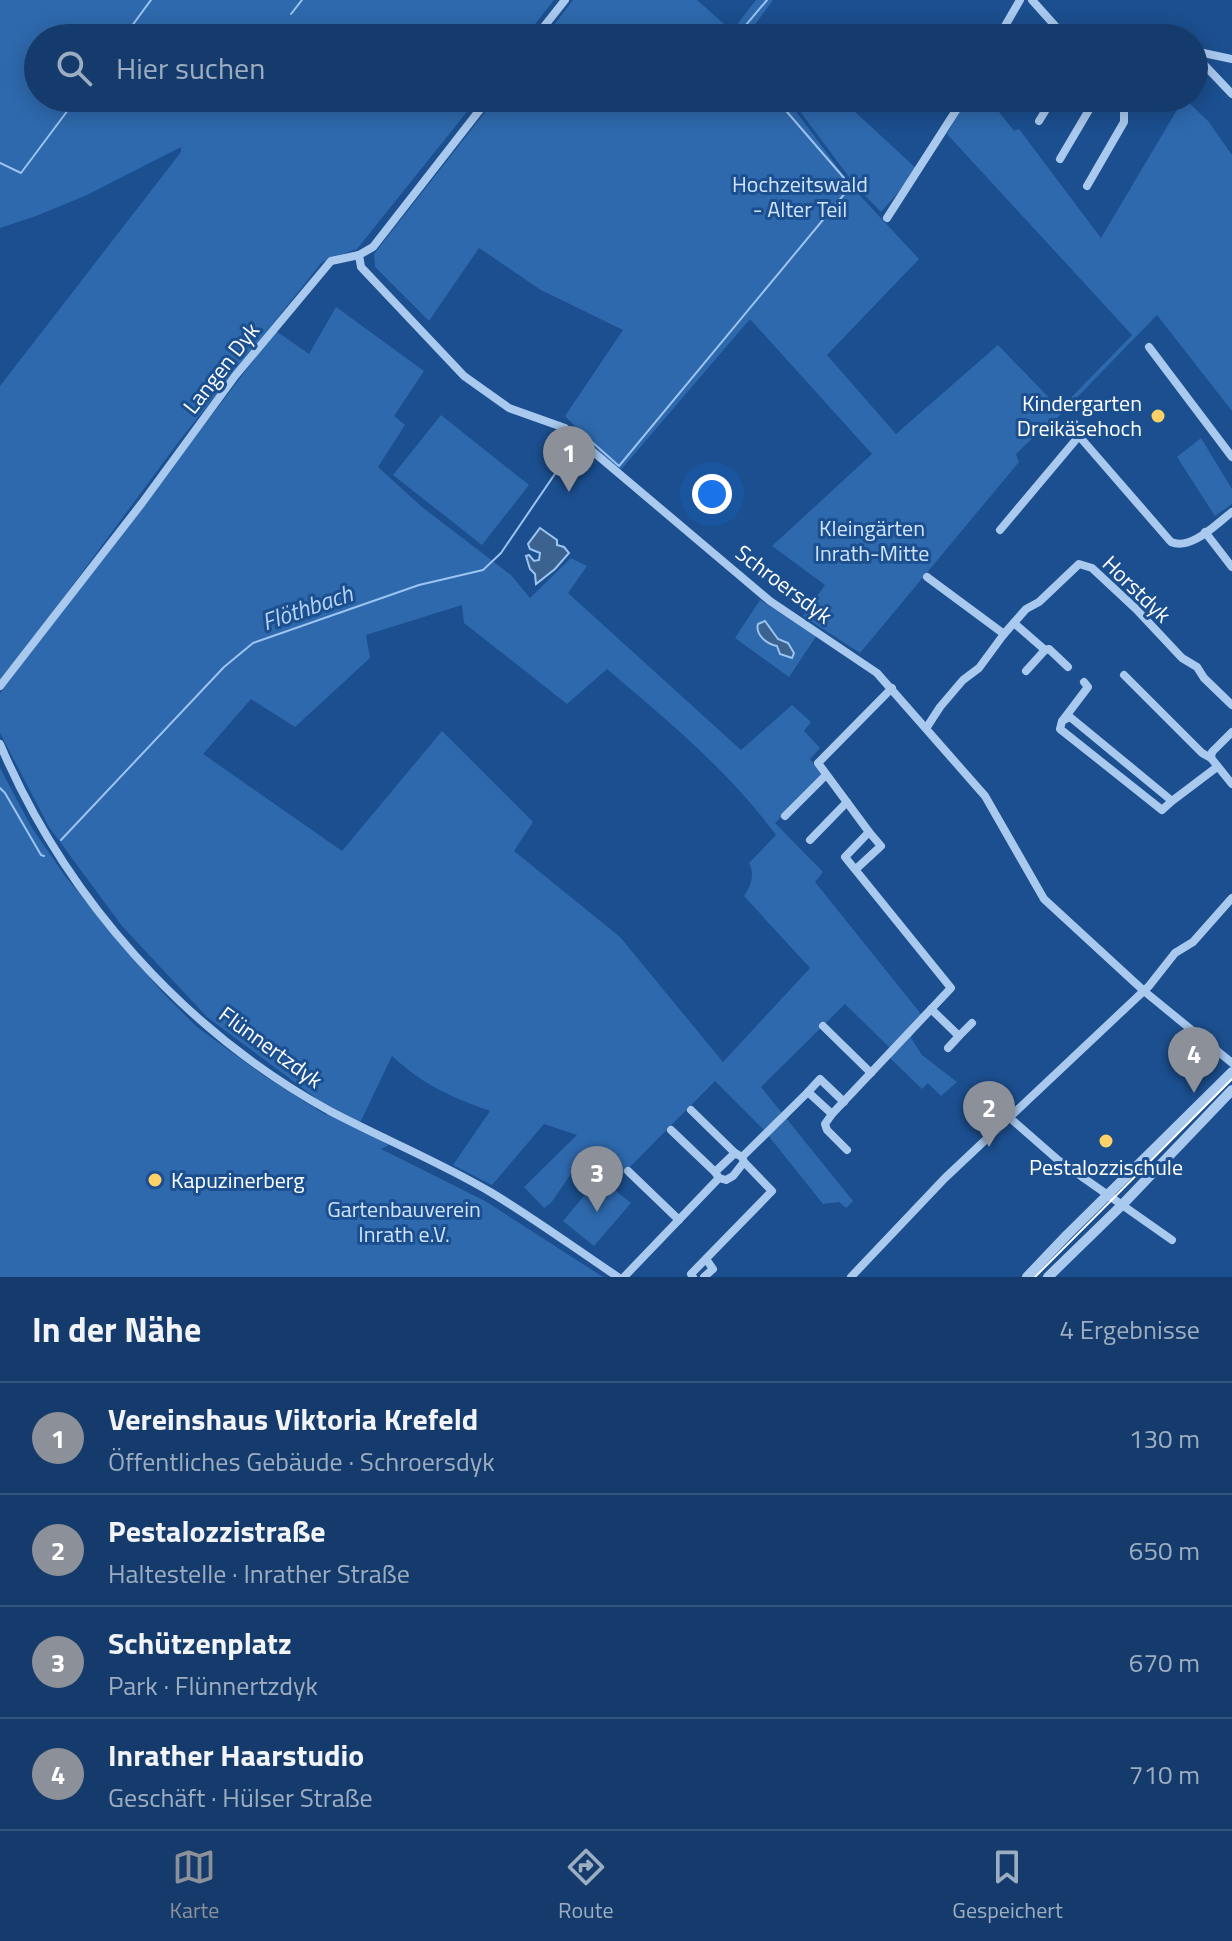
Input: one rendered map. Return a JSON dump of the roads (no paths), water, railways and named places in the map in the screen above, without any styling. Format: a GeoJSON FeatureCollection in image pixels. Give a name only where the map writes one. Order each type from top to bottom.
{"type":"FeatureCollection","features":[{"type":"Feature","properties":{"kind":"street"},"geometry":{"type":"LineString","coordinates":[[546,24],[565,0]]}},
{"type":"Feature","properties":{"kind":"street"},"geometry":{"type":"LineString","coordinates":[[1006,24],[1020,0]]}},
{"type":"Feature","properties":{"kind":"street"},"geometry":{"type":"LineString","coordinates":[[1032,0],[1053,24]]}},
{"type":"Feature","properties":{"kind":"street"},"geometry":{"type":"LineString","coordinates":[[1208,55],[1232,59]]}},
{"type":"Feature","properties":{"kind":"street"},"geometry":{"type":"LineString","coordinates":[[1208,68],[1232,94]]}},
{"type":"Feature","properties":{"kind":"street","name":"Langen Dyk"},"geometry":{"type":"LineString","coordinates":[[0,686],[142,503],[235,376],[331,261],[359,255],[373,247],[478,112]]}},
{"type":"Feature","properties":{"kind":"street"},"geometry":{"type":"LineString","coordinates":[[887,218],[955,112]]}},
{"type":"Feature","properties":{"kind":"street"},"geometry":{"type":"LineString","coordinates":[[1039,121],[1044,112]]}},
{"type":"Feature","properties":{"kind":"street"},"geometry":{"type":"LineString","coordinates":[[1060,159],[1088,112]]}},
{"type":"Feature","properties":{"kind":"street"},"geometry":{"type":"LineString","coordinates":[[1087,186],[1124,122],[1124,112]]}},
{"type":"Feature","properties":{"kind":"street","name":"Schroersdyk"},"geometry":{"type":"LineString","coordinates":[[359,255],[361,267],[464,376],[509,408],[565,428],[770,601],[877,673],[985,796],[1044,899],[1144,991],[1232,1063]]}},
{"type":"Feature","properties":{"kind":"street"},"geometry":{"type":"LineString","coordinates":[[1149,347],[1232,457]]}},
{"type":"Feature","properties":{"kind":"street"},"geometry":{"type":"LineString","coordinates":[[1075,424],[1079,436],[1171,542],[1179,545],[1190,543],[1232,512]]}},
{"type":"Feature","properties":{"kind":"street"},"geometry":{"type":"LineString","coordinates":[[1000,530],[1079,436]]}},
{"type":"Feature","properties":{"kind":"street"},"geometry":{"type":"LineString","coordinates":[[1205,532],[1232,567]]}},
{"type":"Feature","properties":{"kind":"street","name":"Horstdyk"},"geometry":{"type":"LineString","coordinates":[[927,727],[940,707],[963,680],[979,668],[1014,623],[1079,564],[1086,565],[1136,609],[1232,705]]}},
{"type":"Feature","properties":{"kind":"street"},"geometry":{"type":"LineString","coordinates":[[927,577],[1004,634]]}},
{"type":"Feature","properties":{"kind":"street"},"geometry":{"type":"LineString","coordinates":[[1014,623],[1068,667]]}},
{"type":"Feature","properties":{"kind":"street"},"geometry":{"type":"LineString","coordinates":[[1026,671],[1045,650]]}},
{"type":"Feature","properties":{"kind":"street"},"geometry":{"type":"LineString","coordinates":[[1124,675],[1214,762],[1232,784]]}},
{"type":"Feature","properties":{"kind":"street"},"geometry":{"type":"LineString","coordinates":[[1084,682],[1088,687],[1062,721],[1060,729],[1162,810],[1214,762]]}},
{"type":"Feature","properties":{"kind":"street"},"geometry":{"type":"LineString","coordinates":[[856,869],[881,846],[818,763],[892,688]]}},
{"type":"Feature","properties":{"kind":"street"},"geometry":{"type":"LineString","coordinates":[[1062,721],[1070,717],[1172,801]]}},
{"type":"Feature","properties":{"kind":"street"},"geometry":{"type":"LineString","coordinates":[[1214,762],[1212,752],[1232,732]]}},
{"type":"Feature","properties":{"kind":"street","name":"Flünnertzdyk"},"geometry":{"type":"LineString","coordinates":[[0,744],[26,800],[77,882],[140,960],[204,1021],[272,1073],[330,1111],[491,1192],[618,1277]]}},
{"type":"Feature","properties":{"kind":"street"},"geometry":{"type":"LineString","coordinates":[[1111,771],[1121,759]]}},
{"type":"Feature","properties":{"kind":"street"},"geometry":{"type":"LineString","coordinates":[[785,816],[825,776]]}},
{"type":"Feature","properties":{"kind":"street"},"geometry":{"type":"LineString","coordinates":[[810,840],[847,802]]}},
{"type":"Feature","properties":{"kind":"street"},"geometry":{"type":"LineString","coordinates":[[847,1150],[825,1124],[951,988],[845,857],[869,832]]}},
{"type":"Feature","properties":{"kind":"street"},"geometry":{"type":"LineString","coordinates":[[851,1277],[945,1178],[1144,991],[1175,953],[1193,942],[1232,898]]}},
{"type":"Feature","properties":{"kind":"street"},"geometry":{"type":"LineString","coordinates":[[931,1009],[959,1036]]}},
{"type":"Feature","properties":{"kind":"street"},"geometry":{"type":"LineString","coordinates":[[948,1048],[972,1023]]}},
{"type":"Feature","properties":{"kind":"street"},"geometry":{"type":"LineString","coordinates":[[823,1026],[871,1073]]}},
{"type":"Feature","properties":{"kind":"street"},"geometry":{"type":"LineString","coordinates":[[1027,1277],[1232,1072]]}},
{"type":"Feature","properties":{"kind":"street"},"geometry":{"type":"LineString","coordinates":[[624,1277],[717,1175],[740,1157],[820,1079],[844,1102]]}},
{"type":"Feature","properties":{"kind":"street"},"geometry":{"type":"LineString","coordinates":[[1048,1277],[1232,1090]]}},
{"type":"Feature","properties":{"kind":"street"},"geometry":{"type":"LineString","coordinates":[[808,1092],[832,1114]]}},
{"type":"Feature","properties":{"kind":"street"},"geometry":{"type":"LineString","coordinates":[[691,1110],[772,1191],[691,1274],[693,1277]]}},
{"type":"Feature","properties":{"kind":"street"},"geometry":{"type":"LineString","coordinates":[[1010,1118],[1058,1160],[1172,1240]]}},
{"type":"Feature","properties":{"kind":"street"},"geometry":{"type":"LineString","coordinates":[[671,1130],[726,1180],[733,1176],[740,1157]]}},
{"type":"Feature","properties":{"kind":"street"},"geometry":{"type":"LineString","coordinates":[[628,1171],[679,1220]]}},
{"type":"Feature","properties":{"kind":"street"},"geometry":{"type":"LineString","coordinates":[[704,1277],[713,1269],[706,1259]]}},
{"type":"Feature","properties":{"kind":"waterway"},"geometry":{"type":"LineString","coordinates":[[133,24],[151,0]]}},
{"type":"Feature","properties":{"kind":"waterway"},"geometry":{"type":"LineString","coordinates":[[291,14],[302,0]]}},
{"type":"Feature","properties":{"kind":"waterway","name":"Flöthbach"},"geometry":{"type":"LineString","coordinates":[[747,24],[767,0]]}},
{"type":"Feature","properties":{"kind":"waterway"},"geometry":{"type":"LineString","coordinates":[[0,163],[21,173],[67,112]]}},
{"type":"Feature","properties":{"kind":"waterway","name":"Flöthbach"},"geometry":{"type":"LineString","coordinates":[[787,112],[844,178]]}},
{"type":"Feature","properties":{"kind":"waterway","name":"Flöthbach"},"geometry":{"type":"LineString","coordinates":[[582,436],[619,466],[851,186]]}},
{"type":"Feature","properties":{"kind":"waterway","name":"Flöthbach"},"geometry":{"type":"LineString","coordinates":[[61,840],[224,667],[253,643],[419,585],[483,570],[501,553],[576,443]]}},
{"type":"Feature","properties":{"kind":"waterway","name":"Flöthbach"},"geometry":{"type":"LineString","coordinates":[[0,788],[44,856]]}},
{"type":"Feature","properties":{"kind":"tram line"},"geometry":{"type":"LineString","coordinates":[[1035,1277],[1232,1079]]}},
{"type":"Feature","properties":{"kind":"place","name":"Kindergarten Dreikäsehoch"},"geometry":{"type":"Point","coordinates":[1158,416]}},
{"type":"Feature","properties":{"kind":"place","name":"Vereinshaus Viktoria Krefeld"},"geometry":{"type":"Point","coordinates":[569,492]}},
{"type":"Feature","properties":{"kind":"place","name":"Inrather Haarstudio"},"geometry":{"type":"Point","coordinates":[1194,1093]}},
{"type":"Feature","properties":{"kind":"place","name":"Pestalozzischule"},"geometry":{"type":"Point","coordinates":[1106,1141]}},
{"type":"Feature","properties":{"kind":"place","name":"Pestalozzistraße"},"geometry":{"type":"Point","coordinates":[989,1147]}},
{"type":"Feature","properties":{"kind":"place","name":"Kapuzinerberg"},"geometry":{"type":"Point","coordinates":[155,1180]}},
{"type":"Feature","properties":{"kind":"place","name":"Schützenplatz"},"geometry":{"type":"Point","coordinates":[597,1212]}},
{"type":"Feature","properties":{"kind":"park label","name":"Hochzeitswald - Alter Teil"},"geometry":{"type":"Point","coordinates":[800,196]}},
{"type":"Feature","properties":{"kind":"park label","name":"Kleingärten Inrath-Mitte"},"geometry":{"type":"Point","coordinates":[872,540]}},
{"type":"Feature","properties":{"kind":"park label","name":"Gartenbauverein Inrath e.V."},"geometry":{"type":"Point","coordinates":[404,1222]}}]}
